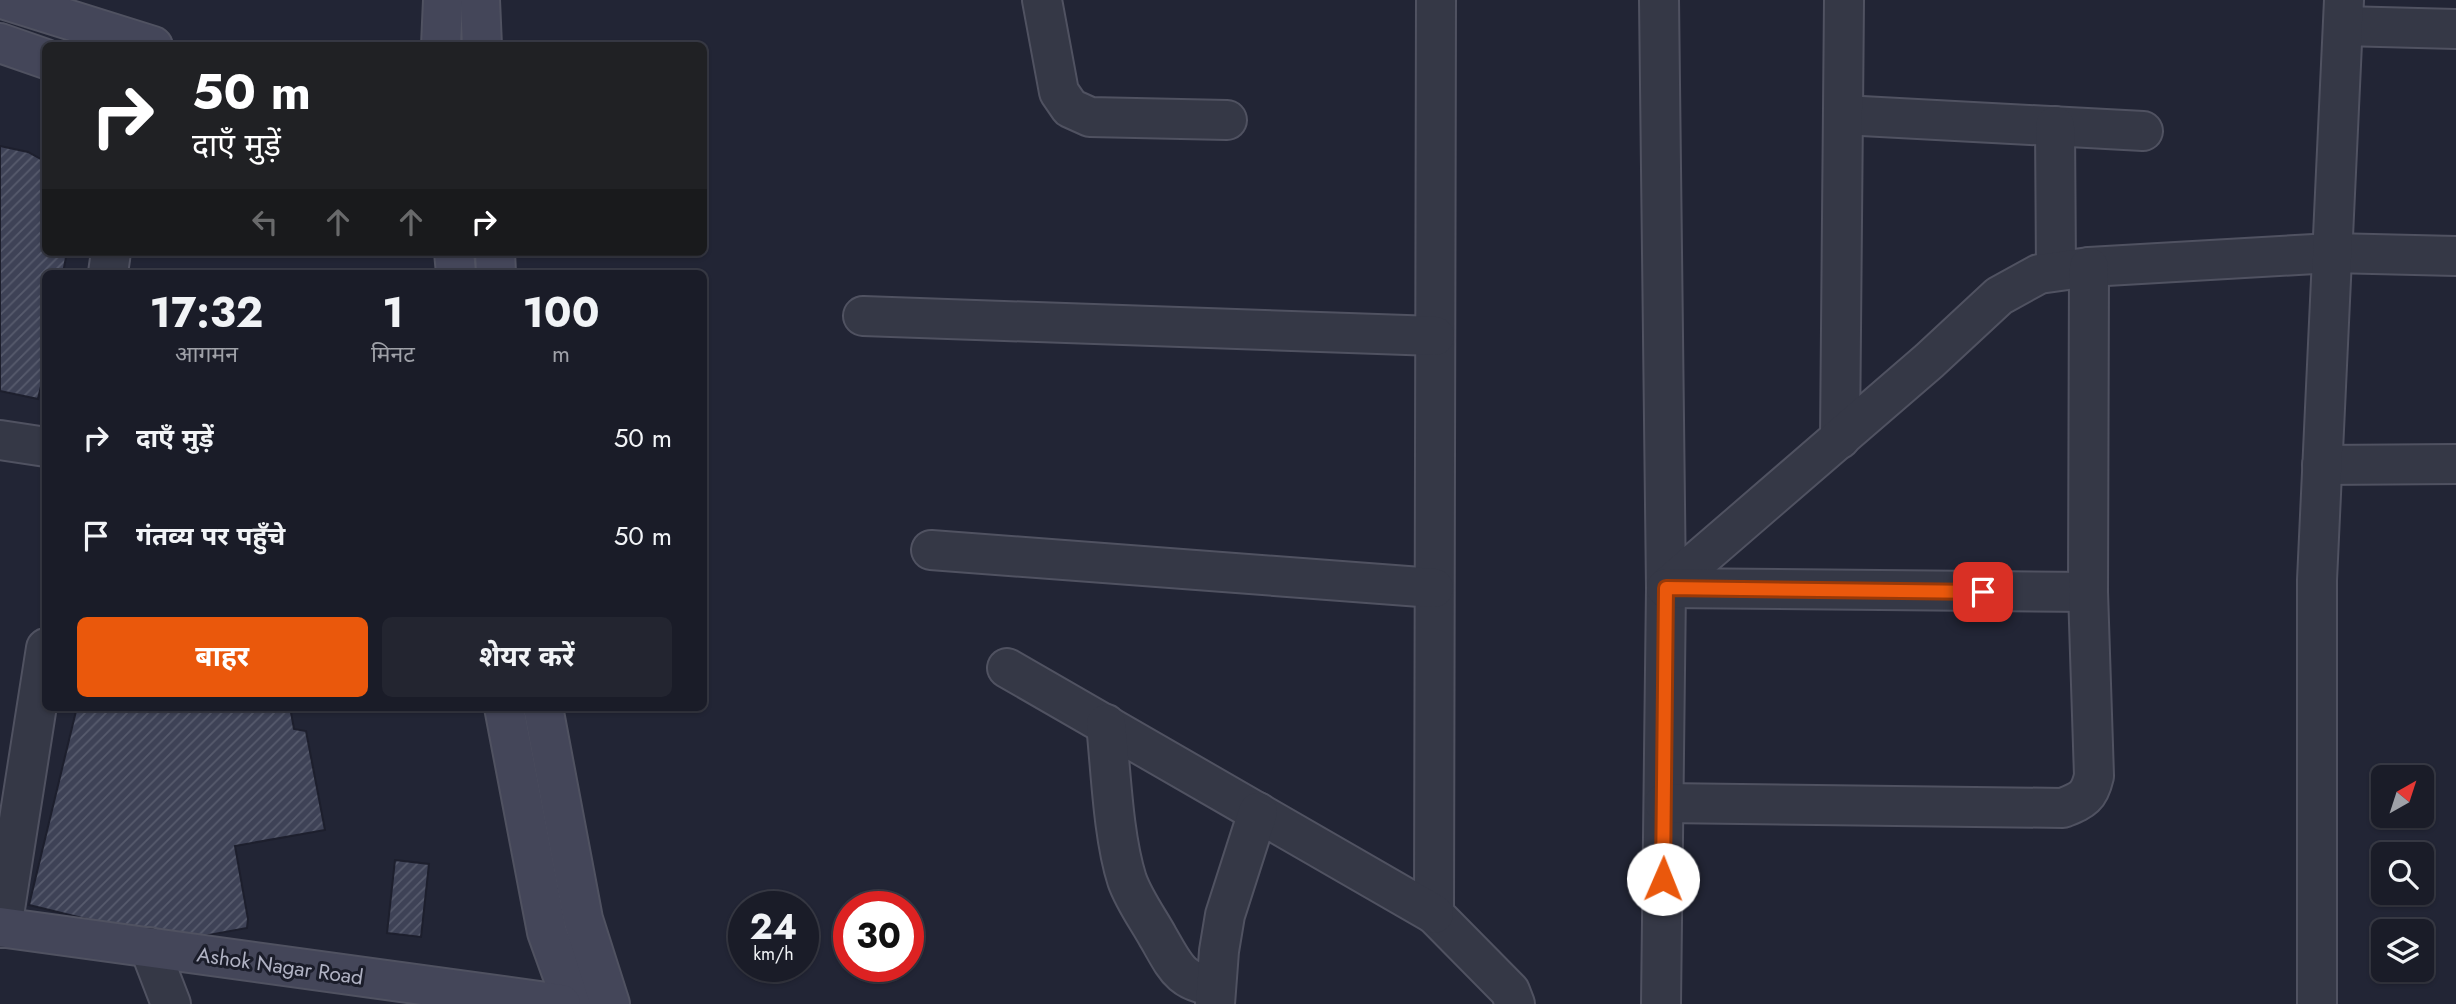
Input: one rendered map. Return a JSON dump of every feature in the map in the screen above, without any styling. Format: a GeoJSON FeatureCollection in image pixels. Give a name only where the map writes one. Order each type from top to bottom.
{"type":"FeatureCollection","features":[{"type":"Feature","properties":{"kind":"street"},"geometry":{"type":"LineString","coordinates":[[6,0],[140,42]]}},
{"type":"Feature","properties":{"kind":"street"},"geometry":{"type":"LineString","coordinates":[[441,42],[443,0]]}},
{"type":"Feature","properties":{"kind":"street"},"geometry":{"type":"LineString","coordinates":[[480,0],[482,42]]}},
{"type":"Feature","properties":{"kind":"street"},"geometry":{"type":"LineString","coordinates":[[1042,0],[1059,92],[1070,108],[1090,117],[1227,121]]}},
{"type":"Feature","properties":{"kind":"street"},"geometry":{"type":"LineString","coordinates":[[1434,914],[1436,0]]}},
{"type":"Feature","properties":{"kind":"street"},"geometry":{"type":"LineString","coordinates":[[1659,0],[1666,588],[1661,1004]]}},
{"type":"Feature","properties":{"kind":"street"},"geometry":{"type":"LineString","coordinates":[[1840,439],[1844,0]]}},
{"type":"Feature","properties":{"kind":"street"},"geometry":{"type":"LineString","coordinates":[[2318,1004],[2317,580],[2343,13],[2456,29]]}},
{"type":"Feature","properties":{"kind":"street"},"geometry":{"type":"LineString","coordinates":[[0,43],[42,58]]}},
{"type":"Feature","properties":{"kind":"street"},"geometry":{"type":"LineString","coordinates":[[1843,115],[2143,131]]}},
{"type":"Feature","properties":{"kind":"street"},"geometry":{"type":"LineString","coordinates":[[1664,803],[2063,808],[2080,801],[2091,792],[2094,776],[2088,592],[2072,269],[2055,126]]}},
{"type":"Feature","properties":{"kind":"street"},"geometry":{"type":"LineString","coordinates":[[1666,588],[1840,439],[1999,296],[2039,274],[2072,269],[2332,253],[2456,256]]}},
{"type":"Feature","properties":{"kind":"street"},"geometry":{"type":"LineString","coordinates":[[863,316],[1434,336]]}},
{"type":"Feature","properties":{"kind":"street"},"geometry":{"type":"LineString","coordinates":[[0,440],[42,446]]}},
{"type":"Feature","properties":{"kind":"street"},"geometry":{"type":"LineString","coordinates":[[2322,466],[2456,464]]}},
{"type":"Feature","properties":{"kind":"street"},"geometry":{"type":"LineString","coordinates":[[930,550],[1434,588]]}},
{"type":"Feature","properties":{"kind":"street"},"geometry":{"type":"LineString","coordinates":[[1666,588],[2088,592]]}},
{"type":"Feature","properties":{"kind":"street"},"geometry":{"type":"LineString","coordinates":[[1007,668],[1434,914],[1510,990],[1515,1004]]}},
{"type":"Feature","properties":{"kind":"street"},"geometry":{"type":"LineString","coordinates":[[1,928],[42,674]]}},
{"type":"Feature","properties":{"kind":"street"},"geometry":{"type":"LineString","coordinates":[[505,711],[547,932],[573,1004]]}},
{"type":"Feature","properties":{"kind":"street"},"geometry":{"type":"LineString","coordinates":[[543,711],[583,919],[610,1004]]}},
{"type":"Feature","properties":{"kind":"street"},"geometry":{"type":"LineString","coordinates":[[1106,724],[1120,849],[1128,882],[1154,931],[1183,976],[1216,995],[1225,915],[1258,811]]}},
{"type":"Feature","properties":{"kind":"street","name":"Ashok Nagar Road"},"geometry":{"type":"LineString","coordinates":[[1,928],[561,1004]]}},
{"type":"Feature","properties":{"kind":"street"},"geometry":{"type":"LineString","coordinates":[[149,947],[171,1004]]}},
{"type":"Feature","properties":{"kind":"building"},"geometry":{"type":"Polygon","coordinates":[[[0,146],[28,152],[42,160],[42,256],[66,256],[64,270],[42,270],[42,382],[38,399],[0,391],[0,146]]]}},
{"type":"Feature","properties":{"kind":"building"},"geometry":{"type":"Polygon","coordinates":[[[76,711],[291,711],[294,729],[306,731],[325,830],[235,846],[248,919],[247,928],[176,941],[29,905],[76,711]]]}},
{"type":"Feature","properties":{"kind":"building"},"geometry":{"type":"Polygon","coordinates":[[[395,860],[429,864],[421,937],[387,933],[395,860]]]}},
{"type":"Feature","properties":{"kind":"route"},"geometry":{"type":"LineString","coordinates":[[1663,879],[1666,588],[1983,592]]}}]}
